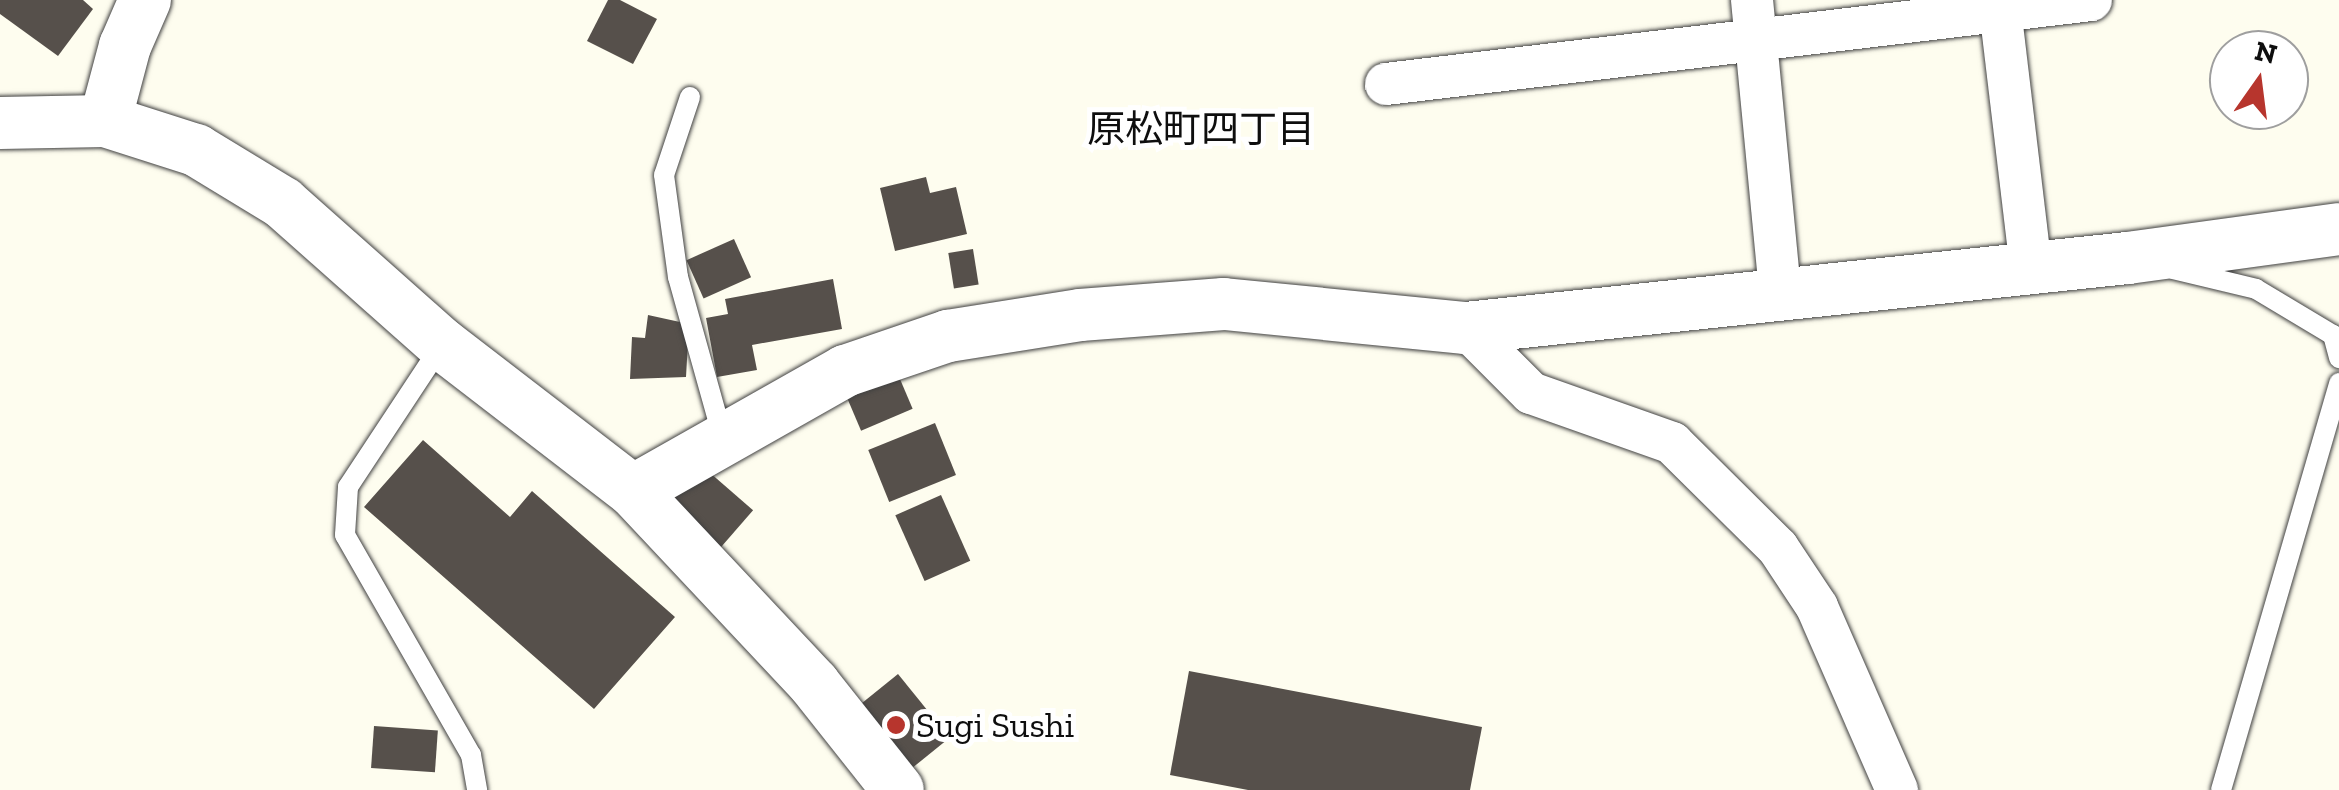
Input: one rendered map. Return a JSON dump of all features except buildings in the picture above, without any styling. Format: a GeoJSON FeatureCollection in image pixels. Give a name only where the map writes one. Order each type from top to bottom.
{"type":"FeatureCollection","features":[{"type":"Feature","properties":{"kind":"street"},"geometry":{"type":"LineString","coordinates":[[104,122],[125,46],[146,0]]}},
{"type":"Feature","properties":{"kind":"street"},"geometry":{"type":"LineString","coordinates":[[1386,84],[1754,19],[2091,0]]}},
{"type":"Feature","properties":{"kind":"street"},"geometry":{"type":"LineString","coordinates":[[2000,4],[2031,267]]}},
{"type":"Feature","properties":{"kind":"street"},"geometry":{"type":"LineString","coordinates":[[1754,19],[1780,291]]}},
{"type":"Feature","properties":{"kind":"street"},"geometry":{"type":"LineString","coordinates":[[0,123],[104,122],[196,150],[283,203],[442,344],[634,491],[840,713],[898,790]]}},
{"type":"Feature","properties":{"kind":"street"},"geometry":{"type":"LineString","coordinates":[[634,491],[845,370],[948,336],[1080,316],[1224,304],[1466,328],[1780,291],[2128,258],[2339,229]]}},
{"type":"Feature","properties":{"kind":"street"},"geometry":{"type":"LineString","coordinates":[[1466,328],[1531,393],[1672,443],[1778,548],[1816,607],[1896,790]]}},
{"type":"Feature","properties":{"kind":"lane"},"geometry":{"type":"LineString","coordinates":[[690,97],[664,175],[678,277],[724,440]]}},
{"type":"Feature","properties":{"kind":"lane"},"geometry":{"type":"LineString","coordinates":[[2128,258],[2256,289],[2334,335],[2339,358]]}},
{"type":"Feature","properties":{"kind":"lane"},"geometry":{"type":"LineString","coordinates":[[442,344],[348,488],[345,535],[471,755],[478,790]]}},
{"type":"Feature","properties":{"kind":"lane"},"geometry":{"type":"LineString","coordinates":[[2220,790],[2339,383]]}},
{"type":"Feature","properties":{"kind":"place","name":"Sugi Sushi"},"geometry":{"type":"Point","coordinates":[896,725]}},
{"type":"Feature","properties":{"kind":"district","name":"原松町四丁目"},"geometry":{"type":"Point","coordinates":[1201,130]}}]}
